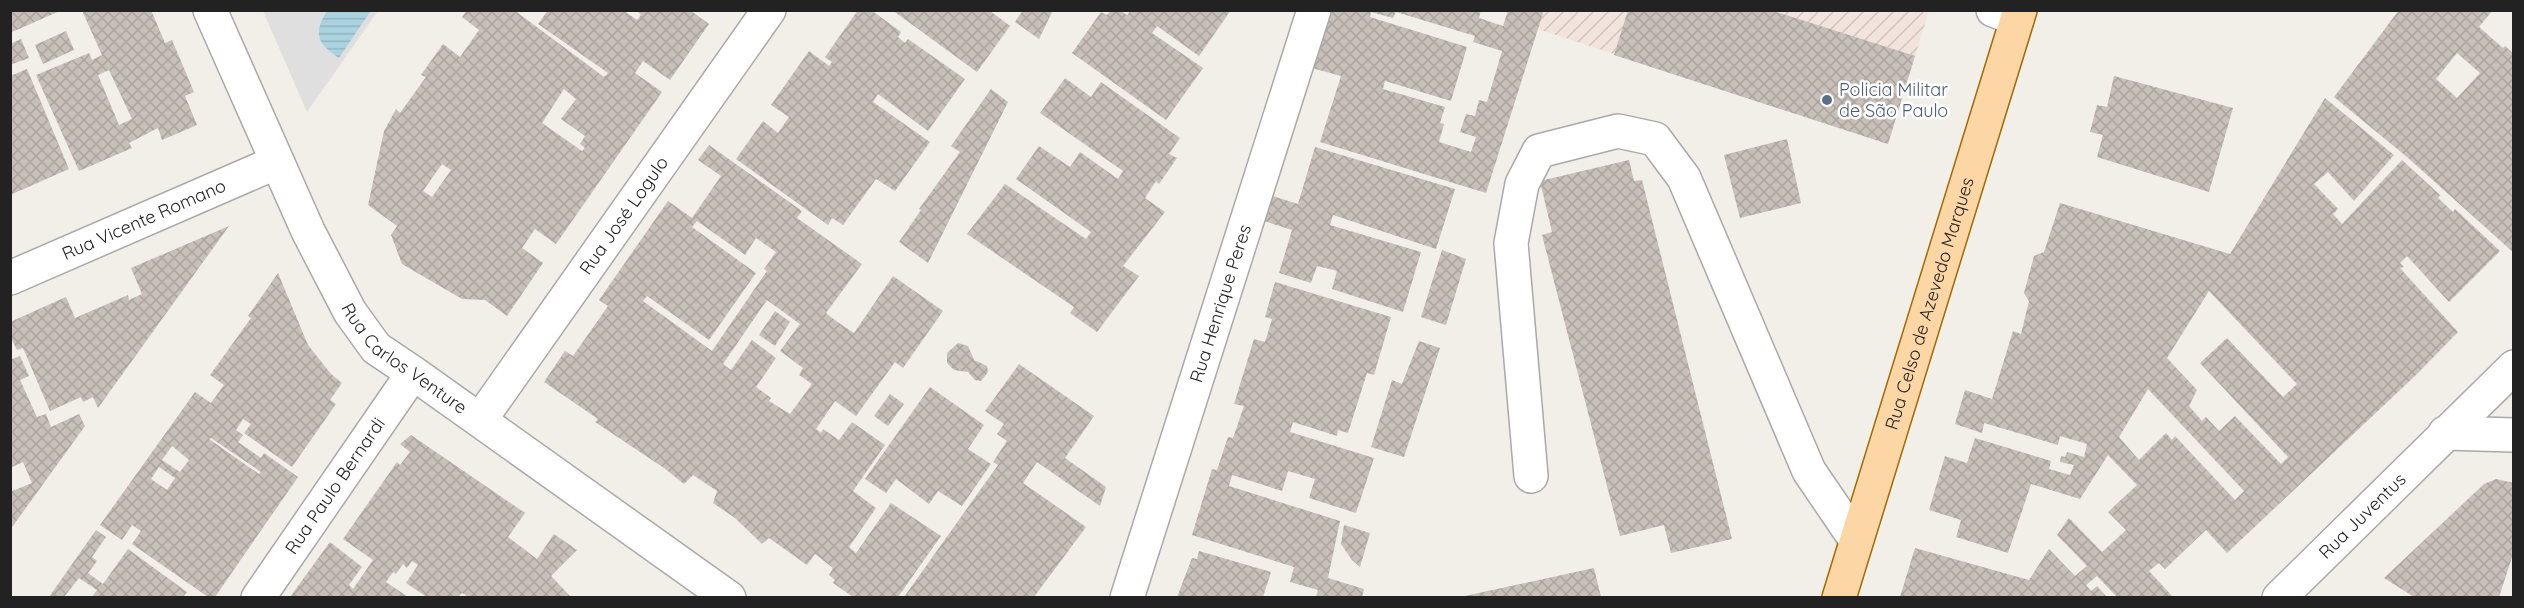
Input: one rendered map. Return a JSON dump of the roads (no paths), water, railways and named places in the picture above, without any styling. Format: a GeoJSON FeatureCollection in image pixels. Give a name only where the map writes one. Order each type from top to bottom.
{"type":"FeatureCollection","features":[{"type":"Feature","properties":{"kind":"main road","name":"Rua Celso de Azevedo Marques"},"geometry":{"type":"LineString","coordinates":[[1839,597],[2010,14]]}},
{"type":"Feature","properties":{"kind":"street","name":"Rua Carlos Venture"},"geometry":{"type":"LineString","coordinates":[[210,10],[308,231],[350,312],[376,348],[729,597]]}},
{"type":"Feature","properties":{"kind":"street","name":"Rua José Logulo"},"geometry":{"type":"LineString","coordinates":[[480,420],[769,10]]}},
{"type":"Feature","properties":{"kind":"street","name":"Rua Henrique Peres"},"geometry":{"type":"LineString","coordinates":[[1127,597],[1314,10]]}},
{"type":"Feature","properties":{"kind":"street"},"geometry":{"type":"LineString","coordinates":[[1531,476],[1511,243],[1522,184],[1539,151],[1618,130],[1655,139],[1684,178],[1809,471],[1856,540]]}},
{"type":"Feature","properties":{"kind":"street","name":"Rua Vicente Romano"},"geometry":{"type":"LineString","coordinates":[[10,278],[278,162]]}},
{"type":"Feature","properties":{"kind":"street","name":"Rua Juventus"},"geometry":{"type":"LineString","coordinates":[[2279,597],[2514,367]]}},
{"type":"Feature","properties":{"kind":"street","name":"Rua Paulo Bernardi"},"geometry":{"type":"LineString","coordinates":[[258,597],[413,373]]}},
{"type":"Feature","properties":{"kind":"street"},"geometry":{"type":"LineString","coordinates":[[2445,433],[2514,435]]}},
{"type":"Feature","properties":{"kind":"water"},"geometry":{"type":"Polygon","coordinates":[[[327,11],[370,12],[339,58],[322,43],[319,32],[327,11]]]}},
{"type":"Feature","properties":{"kind":"place","name":"Policia Militar de São Paulo"},"geometry":{"type":"Point","coordinates":[1827,100]}}]}
